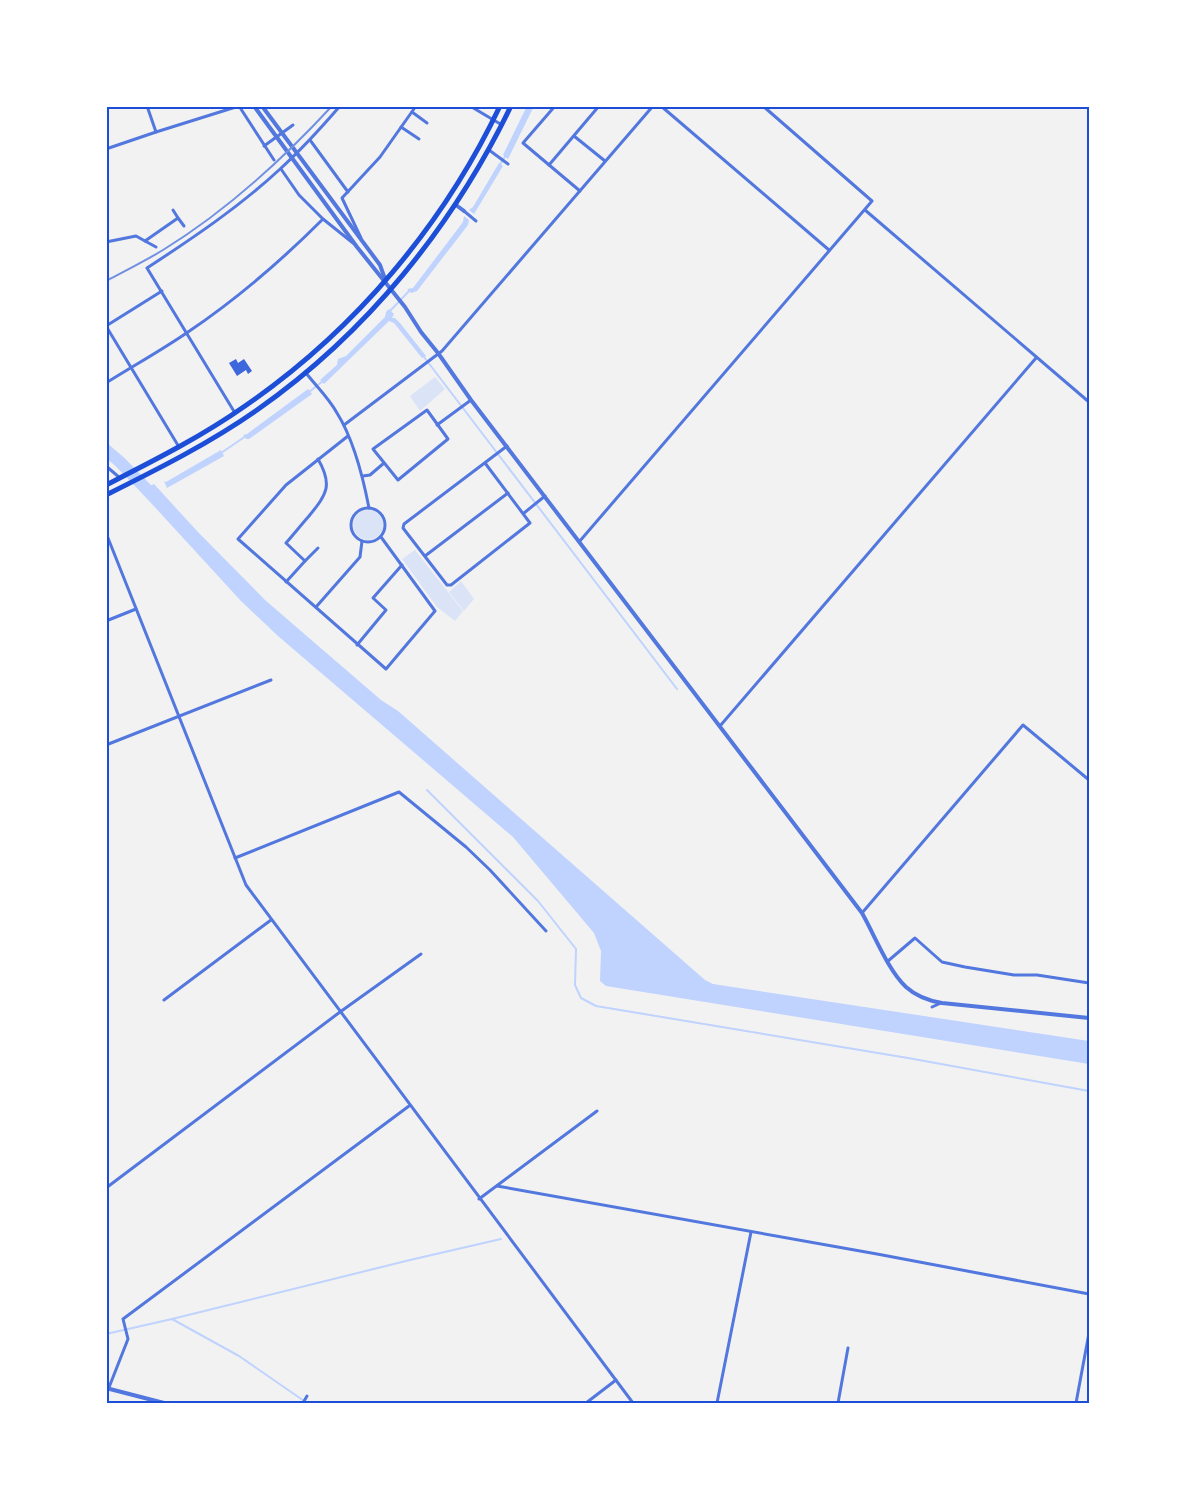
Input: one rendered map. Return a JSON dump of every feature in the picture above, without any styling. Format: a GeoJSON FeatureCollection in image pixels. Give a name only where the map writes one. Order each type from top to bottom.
{"type":"FeatureCollection","features":[{"type":"Feature","properties":{"kind":"highway"},"geometry":{"type":"LineString","coordinates":[[106,485],[179,447],[235,413],[311,355],[348,320],[385,281],[448,199],[500,106]]}},
{"type":"Feature","properties":{"kind":"highway"},"geometry":{"type":"LineString","coordinates":[[106,495],[198,448],[257,410],[305,372],[353,329],[425,249],[456,205],[489,150],[511,106]]}},
{"type":"Feature","properties":{"kind":"street"},"geometry":{"type":"LineString","coordinates":[[147,106],[156,132]]}},
{"type":"Feature","properties":{"kind":"street"},"geometry":{"type":"LineString","coordinates":[[106,149],[239,106],[274,160]]}},
{"type":"Feature","properties":{"kind":"street"},"geometry":{"type":"LineString","coordinates":[[254,106],[307,180],[405,307],[471,400],[862,914],[888,961],[906,987],[933,1002],[1089,1018]]}},
{"type":"Feature","properties":{"kind":"street"},"geometry":{"type":"LineString","coordinates":[[262,106],[380,265],[385,281]]}},
{"type":"Feature","properties":{"kind":"street"},"geometry":{"type":"LineString","coordinates":[[235,413],[148,268],[240,204],[310,140],[340,106]]}},
{"type":"Feature","properties":{"kind":"street"},"geometry":{"type":"LineString","coordinates":[[363,242],[342,198],[380,157],[416,106]]}},
{"type":"Feature","properties":{"kind":"street"},"geometry":{"type":"LineString","coordinates":[[470,106],[502,126]]}},
{"type":"Feature","properties":{"kind":"street"},"geometry":{"type":"LineString","coordinates":[[555,106],[523,142],[580,191]]}},
{"type":"Feature","properties":{"kind":"street"},"geometry":{"type":"LineString","coordinates":[[549,165],[599,106]]}},
{"type":"Feature","properties":{"kind":"street"},"geometry":{"type":"LineString","coordinates":[[344,425],[438,353],[653,106]]}},
{"type":"Feature","properties":{"kind":"street"},"geometry":{"type":"LineString","coordinates":[[660,106],[829,250]]}},
{"type":"Feature","properties":{"kind":"street"},"geometry":{"type":"LineString","coordinates":[[580,542],[872,201],[762,106]]}},
{"type":"Feature","properties":{"kind":"street"},"geometry":{"type":"LineString","coordinates":[[412,112],[427,123]]}},
{"type":"Feature","properties":{"kind":"street"},"geometry":{"type":"LineString","coordinates":[[264,146],[293,125]]}},
{"type":"Feature","properties":{"kind":"street"},"geometry":{"type":"LineString","coordinates":[[402,127],[419,139]]}},
{"type":"Feature","properties":{"kind":"street"},"geometry":{"type":"LineString","coordinates":[[574,136],[605,161]]}},
{"type":"Feature","properties":{"kind":"street"},"geometry":{"type":"LineString","coordinates":[[310,140],[348,192]]}},
{"type":"Feature","properties":{"kind":"street"},"geometry":{"type":"LineString","coordinates":[[489,150],[508,164]]}},
{"type":"Feature","properties":{"kind":"street"},"geometry":{"type":"LineString","coordinates":[[281,168],[299,195],[323,219],[357,246]]}},
{"type":"Feature","properties":{"kind":"street"},"geometry":{"type":"LineString","coordinates":[[456,205],[476,221]]}},
{"type":"Feature","properties":{"kind":"street"},"geometry":{"type":"LineString","coordinates":[[173,210],[184,226]]}},
{"type":"Feature","properties":{"kind":"street"},"geometry":{"type":"LineString","coordinates":[[865,210],[1089,402]]}},
{"type":"Feature","properties":{"kind":"street"},"geometry":{"type":"LineString","coordinates":[[145,241],[178,218]]}},
{"type":"Feature","properties":{"kind":"street"},"geometry":{"type":"LineString","coordinates":[[106,383],[187,333],[226,305],[287,255],[323,219]]}},
{"type":"Feature","properties":{"kind":"street"},"geometry":{"type":"LineString","coordinates":[[106,242],[136,236],[156,247]]}},
{"type":"Feature","properties":{"kind":"street"},"geometry":{"type":"LineString","coordinates":[[162,291],[106,326],[179,447]]}},
{"type":"Feature","properties":{"kind":"street"},"geometry":{"type":"LineString","coordinates":[[720,726],[1036,358]]}},
{"type":"Feature","properties":{"kind":"street"},"geometry":{"type":"LineString","coordinates":[[305,372],[337,411],[344,425],[363,476],[369,508]]}},
{"type":"Feature","properties":{"kind":"street"},"geometry":{"type":"LineString","coordinates":[[437,424],[471,400]]}},
{"type":"Feature","properties":{"kind":"street"},"geometry":{"type":"LineString","coordinates":[[427,410],[437,424],[448,440],[398,480],[373,449],[427,410]]}},
{"type":"Feature","properties":{"kind":"street"},"geometry":{"type":"LineString","coordinates":[[348,436],[286,485],[238,539],[386,669],[435,611],[381,537]]}},
{"type":"Feature","properties":{"kind":"street"},"geometry":{"type":"LineString","coordinates":[[485,463],[530,523],[451,585],[446,585],[403,528],[404,524],[507,446]]}},
{"type":"Feature","properties":{"kind":"street"},"geometry":{"type":"LineString","coordinates":[[305,561],[286,543],[323,498],[327,488],[325,470],[318,459]]}},
{"type":"Feature","properties":{"kind":"street"},"geometry":{"type":"LineString","coordinates":[[363,476],[370,475],[384,463]]}},
{"type":"Feature","properties":{"kind":"street"},"geometry":{"type":"LineString","coordinates":[[106,466],[122,477]]}},
{"type":"Feature","properties":{"kind":"street"},"geometry":{"type":"LineString","coordinates":[[425,556],[508,493]]}},
{"type":"Feature","properties":{"kind":"street"},"geometry":{"type":"LineString","coordinates":[[524,513],[545,496]]}},
{"type":"Feature","properties":{"kind":"street"},"geometry":{"type":"LineString","coordinates":[[369,508],[380,512],[385,527],[381,537],[370,542],[362,541],[352,531],[352,520],[358,511],[369,508]]}},
{"type":"Feature","properties":{"kind":"street"},"geometry":{"type":"LineString","coordinates":[[106,533],[246,885],[633,1403]]}},
{"type":"Feature","properties":{"kind":"street"},"geometry":{"type":"LineString","coordinates":[[316,607],[360,556],[362,541]]}},
{"type":"Feature","properties":{"kind":"street"},"geometry":{"type":"LineString","coordinates":[[286,582],[318,548]]}},
{"type":"Feature","properties":{"kind":"street"},"geometry":{"type":"LineString","coordinates":[[357,645],[386,610],[373,598],[402,565]]}},
{"type":"Feature","properties":{"kind":"street"},"geometry":{"type":"LineString","coordinates":[[106,621],[136,609]]}},
{"type":"Feature","properties":{"kind":"street"},"geometry":{"type":"LineString","coordinates":[[106,745],[271,680]]}},
{"type":"Feature","properties":{"kind":"street"},"geometry":{"type":"LineString","coordinates":[[862,914],[1023,725],[1089,780]]}},
{"type":"Feature","properties":{"kind":"street"},"geometry":{"type":"LineString","coordinates":[[235,858],[399,792],[466,847],[490,870],[546,932]]}},
{"type":"Feature","properties":{"kind":"street"},"geometry":{"type":"LineString","coordinates":[[164,1000],[272,920]]}},
{"type":"Feature","properties":{"kind":"street"},"geometry":{"type":"LineString","coordinates":[[888,961],[915,938],[942,962],[1014,975],[1032,975],[1089,983]]}},
{"type":"Feature","properties":{"kind":"street"},"geometry":{"type":"LineString","coordinates":[[106,1188],[340,1012],[421,954]]}},
{"type":"Feature","properties":{"kind":"street"},"geometry":{"type":"LineString","coordinates":[[932,1007],[942,1003]]}},
{"type":"Feature","properties":{"kind":"street"},"geometry":{"type":"LineString","coordinates":[[106,1395],[128,1339],[123,1319],[410,1106]]}},
{"type":"Feature","properties":{"kind":"street"},"geometry":{"type":"LineString","coordinates":[[480,1199],[597,1111]]}},
{"type":"Feature","properties":{"kind":"street"},"geometry":{"type":"LineString","coordinates":[[498,1186],[1089,1294]]}},
{"type":"Feature","properties":{"kind":"street"},"geometry":{"type":"LineString","coordinates":[[717,1403],[751,1232]]}},
{"type":"Feature","properties":{"kind":"street"},"geometry":{"type":"LineString","coordinates":[[1076,1403],[1089,1332]]}},
{"type":"Feature","properties":{"kind":"street"},"geometry":{"type":"LineString","coordinates":[[838,1403],[848,1348]]}},
{"type":"Feature","properties":{"kind":"street"},"geometry":{"type":"LineString","coordinates":[[586,1403],[616,1380]]}},
{"type":"Feature","properties":{"kind":"street"},"geometry":{"type":"LineString","coordinates":[[108,1389],[164,1403]]}},
{"type":"Feature","properties":{"kind":"street"},"geometry":{"type":"LineString","coordinates":[[303,1403],[307,1396]]}},
{"type":"Feature","properties":{"kind":"shaded area"},"geometry":{"type":"Polygon","coordinates":[[[435,377],[445,389],[420,411],[410,396],[435,377]]]}},
{"type":"Feature","properties":{"kind":"shaded area"},"geometry":{"type":"Polygon","coordinates":[[[368,510],[374,511],[382,519],[382,531],[374,539],[368,540],[362,539],[354,531],[353,525],[354,519],[362,511],[368,510]]]}},
{"type":"Feature","properties":{"kind":"shaded area"},"geometry":{"type":"Polygon","coordinates":[[[415,550],[463,611],[455,621],[437,607],[402,559],[415,550]]]}},
{"type":"Feature","properties":{"kind":"shaded area"},"geometry":{"type":"Polygon","coordinates":[[[461,581],[474,599],[464,611],[449,592],[461,581]]]}},
{"type":"Feature","properties":{"kind":"water"},"geometry":{"type":"Polygon","coordinates":[[[527,106],[534,106],[508,159],[503,155],[527,106]]]}},
{"type":"Feature","properties":{"kind":"water"},"geometry":{"type":"Polygon","coordinates":[[[499,163],[503,166],[474,214],[469,210],[473,207],[499,163]]]}},
{"type":"Feature","properties":{"kind":"water"},"geometry":{"type":"Polygon","coordinates":[[[464,216],[469,220],[468,225],[417,291],[411,293],[407,289],[413,288],[463,222],[464,216]]]}},
{"type":"Feature","properties":{"kind":"water"},"geometry":{"type":"Polygon","coordinates":[[[389,309],[394,314],[392,318],[395,318],[400,323],[426,356],[422,358],[394,323],[389,321],[324,384],[320,380],[337,365],[338,359],[346,356],[385,317],[389,309]]]}},
{"type":"Feature","properties":{"kind":"water"},"geometry":{"type":"Polygon","coordinates":[[[308,389],[312,394],[249,439],[246,439],[243,435],[308,389]]]}},
{"type":"Feature","properties":{"kind":"water"},"geometry":{"type":"Polygon","coordinates":[[[221,450],[224,456],[167,488],[164,481],[166,482],[221,450]]]}},
{"type":"Feature","properties":{"kind":"water"},"geometry":{"type":"Polygon","coordinates":[[[154,484],[265,600],[381,700],[398,711],[705,980],[713,984],[1089,1041],[1089,1064],[606,986],[600,981],[601,951],[594,933],[513,837],[278,636],[241,601],[140,491],[154,484]]]}},
{"type":"Feature","properties":{"kind":"building"},"geometry":{"type":"Polygon","coordinates":[[[236,359],[238,363],[244,359],[252,371],[248,374],[246,370],[237,376],[229,363],[236,359]]]}},
{"type":"Feature","properties":{"kind":"waterway"},"geometry":{"type":"LineString","coordinates":[[499,166],[506,155]]}},
{"type":"Feature","properties":{"kind":"waterway"},"geometry":{"type":"LineString","coordinates":[[389,312],[410,290]]}},
{"type":"Feature","properties":{"kind":"waterway"},"geometry":{"type":"LineString","coordinates":[[424,357],[677,689]]}},
{"type":"Feature","properties":{"kind":"waterway"},"geometry":{"type":"LineString","coordinates":[[309,392],[323,381]]}},
{"type":"Feature","properties":{"kind":"waterway"},"geometry":{"type":"LineString","coordinates":[[221,453],[246,436]]}},
{"type":"Feature","properties":{"kind":"waterway"},"geometry":{"type":"LineString","coordinates":[[106,450],[156,499]]}},
{"type":"Feature","properties":{"kind":"waterway"},"geometry":{"type":"LineString","coordinates":[[427,790],[538,901],[576,949],[575,985],[581,998],[596,1006],[908,1058],[1089,1091]]}},
{"type":"Feature","properties":{"kind":"waterway"},"geometry":{"type":"LineString","coordinates":[[172,1319],[501,1239]]}},
{"type":"Feature","properties":{"kind":"waterway"},"geometry":{"type":"LineString","coordinates":[[106,1334],[172,1319],[239,1356],[307,1403]]}},
{"type":"Feature","properties":{"kind":"railway"},"geometry":{"type":"LineString","coordinates":[[106,281],[163,250],[231,202],[294,146],[332,106]]}}]}
